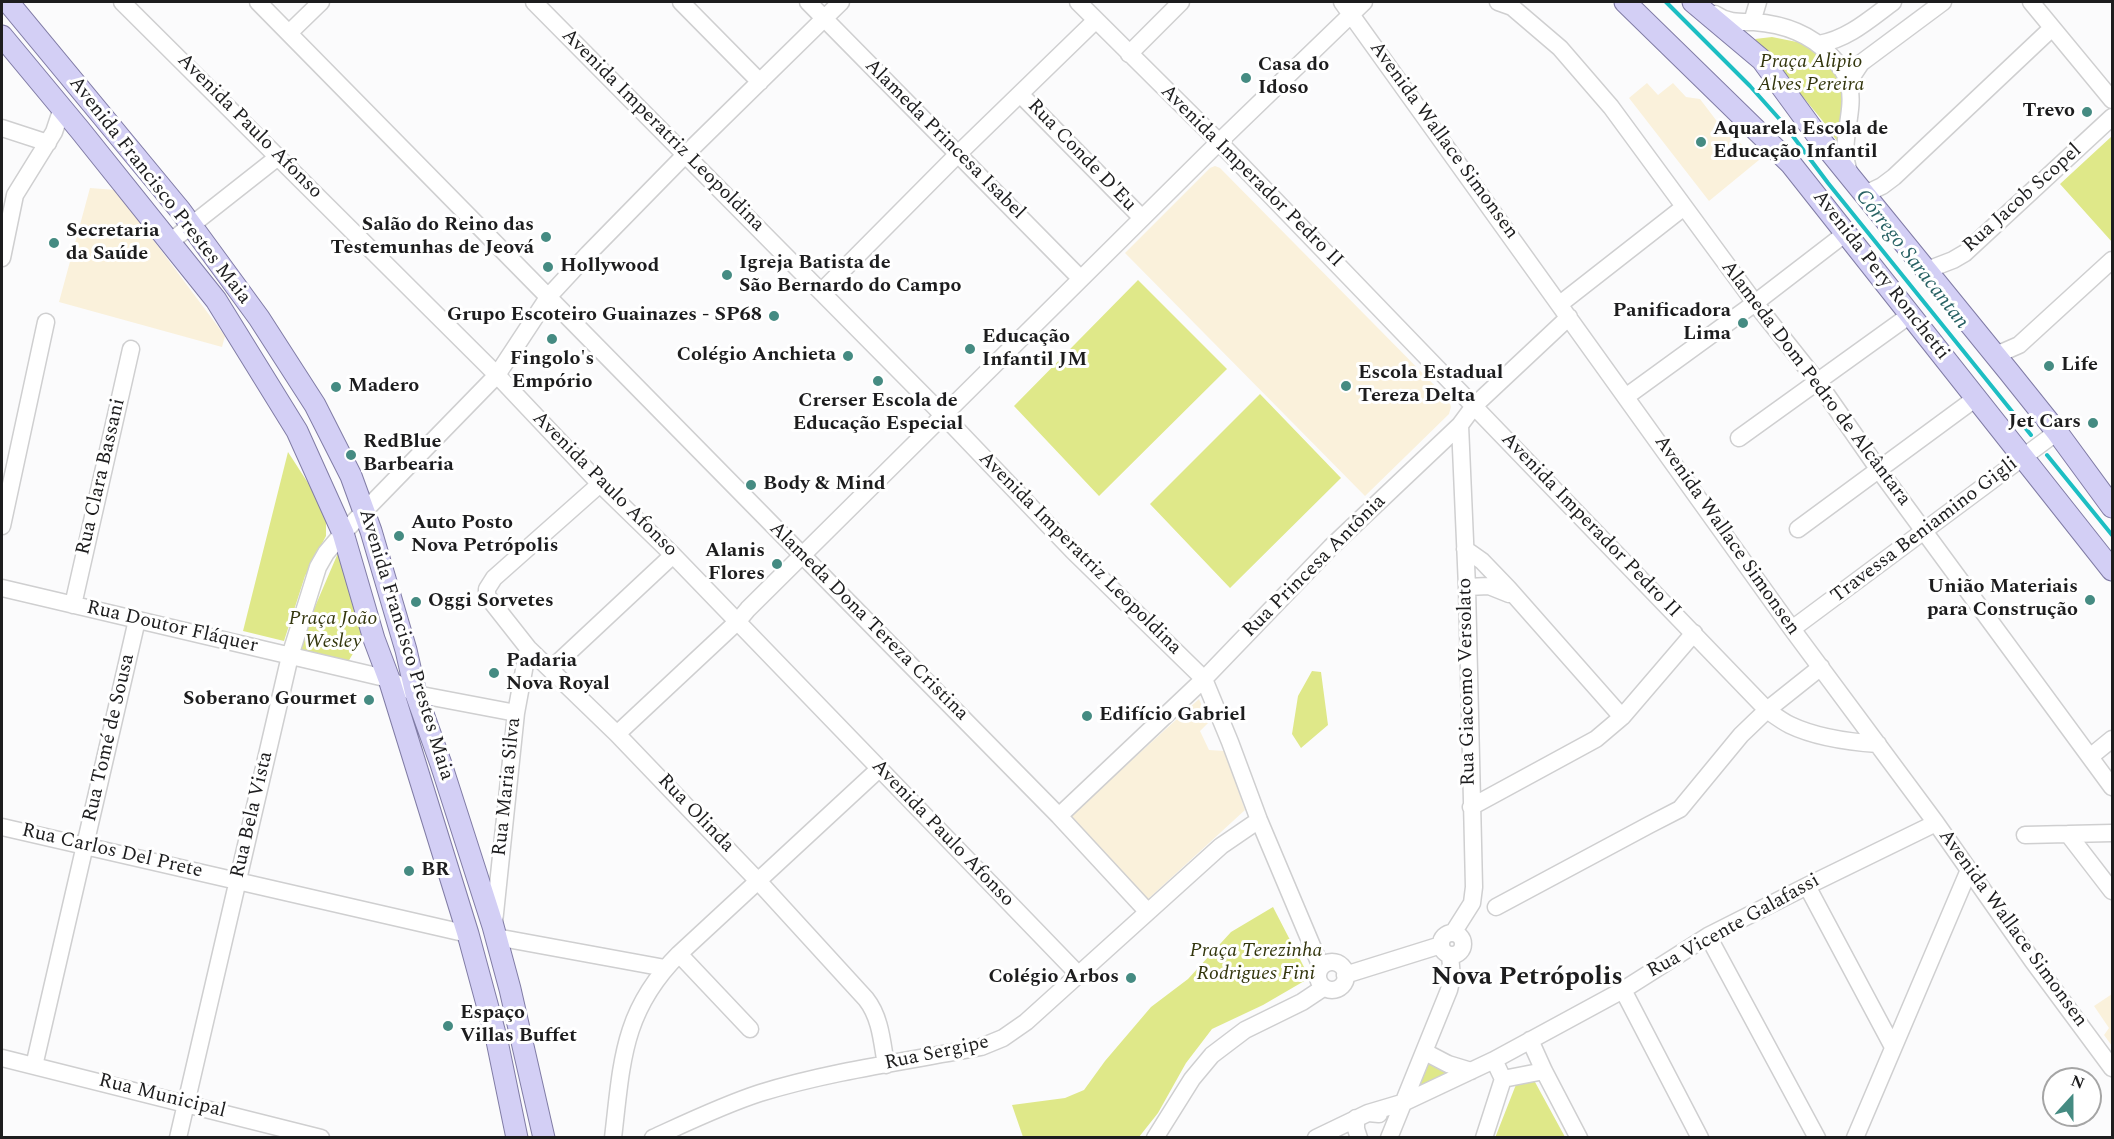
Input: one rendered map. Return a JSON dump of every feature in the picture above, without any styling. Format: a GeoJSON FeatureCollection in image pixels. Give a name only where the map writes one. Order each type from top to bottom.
{"type":"FeatureCollection","features":[{"type":"Feature","properties":{"kind":"main road","name":"Avenida Francisco Prestes Maia"},"geometry":{"type":"LineString","coordinates":[[8,2],[191,226],[259,318],[315,405],[351,476],[365,510],[416,694],[495,932],[544,1137]]}},
{"type":"Feature","properties":{"kind":"main road","name":"Avenida Pery Ronchetti"},"geometry":{"type":"LineString","coordinates":[[1625,2],[1786,159],[1976,398],[2040,445],[2112,507]]}},
{"type":"Feature","properties":{"kind":"main road","name":"Avenida Pery Ronchetti"},"geometry":{"type":"LineString","coordinates":[[1693,2],[1762,60],[1822,142],[1994,353],[2040,445],[2112,570]]}},
{"type":"Feature","properties":{"kind":"main road","name":"Avenida Francisco Prestes Maia"},"geometry":{"type":"LineString","coordinates":[[2,36],[216,300],[297,430],[344,533],[374,639],[389,679],[468,934],[497,1041],[517,1137]]}},
{"type":"Feature","properties":{"kind":"street","name":"Avenida Paulo Afonso"},"geometry":{"type":"LineString","coordinates":[[122,2],[497,375],[600,484],[738,621],[1079,975]]}},
{"type":"Feature","properties":{"kind":"street","name":"Alameda Dona Tereza Cristina"},"geometry":{"type":"LineString","coordinates":[[258,2],[1059,816],[1147,911]]}},
{"type":"Feature","properties":{"kind":"street"},"geometry":{"type":"LineString","coordinates":[[289,33],[321,2]]}},
{"type":"Feature","properties":{"kind":"street"},"geometry":{"type":"LineString","coordinates":[[681,2],[760,82]]}},
{"type":"Feature","properties":{"kind":"street","name":"Alameda Princesa Isabel"},"geometry":{"type":"LineString","coordinates":[[808,2],[1080,278]]}},
{"type":"Feature","properties":{"kind":"street","name":"Rua Bela Vista"},"geometry":{"type":"LineString","coordinates":[[178,1137],[290,656],[318,567],[326,553],[497,375],[549,296],[685,155],[841,2]]}},
{"type":"Feature","properties":{"kind":"street","name":"Avenida Imperador Pedro II"},"geometry":{"type":"LineString","coordinates":[[1078,2],[1219,142],[1767,710],[1789,725],[1819,735],[1878,744]]}},
{"type":"Feature","properties":{"kind":"street"},"geometry":{"type":"LineString","coordinates":[[1129,54],[1181,2]]}},
{"type":"Feature","properties":{"kind":"street","name":"Alameda Dom Pedro de Alcântara"},"geometry":{"type":"LineString","coordinates":[[1498,2],[1512,7],[1560,48],[1611,107],[1755,303],[1817,381],[1879,470],[2112,787]]}},
{"type":"Feature","properties":{"kind":"street"},"geometry":{"type":"LineString","coordinates":[[1700,2],[1727,21],[1774,24],[1808,36],[1839,65],[1849,81],[1861,63],[1943,2]]}},
{"type":"Feature","properties":{"kind":"street"},"geometry":{"type":"LineString","coordinates":[[1752,22],[1758,2]]}},
{"type":"Feature","properties":{"kind":"street"},"geometry":{"type":"LineString","coordinates":[[1819,44],[1833,41],[1851,32],[1893,2]]}},
{"type":"Feature","properties":{"kind":"street"},"geometry":{"type":"LineString","coordinates":[[2031,2],[2112,100]]}},
{"type":"Feature","properties":{"kind":"street","name":"Avenida Imperatriz Leopoldina"},"geometry":{"type":"LineString","coordinates":[[541,4],[685,155],[1073,551],[1204,679],[1259,820],[1321,967]]}},
{"type":"Feature","properties":{"kind":"street"},"geometry":{"type":"LineString","coordinates":[[617,734],[738,621],[944,417],[1353,5]]}},
{"type":"Feature","properties":{"kind":"street","name":"Avenida Wallace Simonsen"},"geometry":{"type":"LineString","coordinates":[[1353,5],[1564,310],[1792,629],[1936,823],[2032,960],[2112,1068]]}},
{"type":"Feature","properties":{"kind":"street"},"geometry":{"type":"LineString","coordinates":[[821,292],[1096,20]]}},
{"type":"Feature","properties":{"kind":"street"},"geometry":{"type":"LineString","coordinates":[[1860,189],[1882,186],[1894,177],[2052,28]]}},
{"type":"Feature","properties":{"kind":"street","name":"Avenida Pery Ronchetti"},"geometry":{"type":"LineString","coordinates":[[1849,81],[1851,110],[1845,152],[1848,171],[1860,189]]}},
{"type":"Feature","properties":{"kind":"street","name":"Rua Conde D'Eu"},"geometry":{"type":"LineString","coordinates":[[1020,94],[1142,218]]}},
{"type":"Feature","properties":{"kind":"street"},"geometry":{"type":"LineString","coordinates":[[2,258],[15,195],[48,143],[62,108]]}},
{"type":"Feature","properties":{"kind":"street","name":"Rua Jacob Scopel"},"geometry":{"type":"LineString","coordinates":[[1927,270],[1965,253],[2112,117]]}},
{"type":"Feature","properties":{"kind":"street"},"geometry":{"type":"LineString","coordinates":[[2,128],[48,143]]}},
{"type":"Feature","properties":{"kind":"street"},"geometry":{"type":"LineString","coordinates":[[170,242],[278,157]]}},
{"type":"Feature","properties":{"kind":"street","name":"Rua Princesa Antônia"},"geometry":{"type":"LineString","coordinates":[[1059,816],[1204,679],[1331,547],[1460,425],[1474,406],[1564,310],[1684,207]]}},
{"type":"Feature","properties":{"kind":"street"},"geometry":{"type":"LineString","coordinates":[[1627,396],[1755,303],[1846,233]]}},
{"type":"Feature","properties":{"kind":"street"},"geometry":{"type":"LineString","coordinates":[[1994,353],[2011,350],[2019,345],[2112,260]]}},
{"type":"Feature","properties":{"kind":"street"},"geometry":{"type":"LineString","coordinates":[[1738,438],[1910,315]]}},
{"type":"Feature","properties":{"kind":"street"},"geometry":{"type":"LineString","coordinates":[[2,525],[46,322]]}},
{"type":"Feature","properties":{"kind":"street","name":"Rua Clara Bassani"},"geometry":{"type":"LineString","coordinates":[[73,605],[131,349]]}},
{"type":"Feature","properties":{"kind":"street"},"geometry":{"type":"LineString","coordinates":[[1798,529],[1976,398]]}},
{"type":"Feature","properties":{"kind":"street","name":"Rua Giacomo Versolato"},"geometry":{"type":"LineString","coordinates":[[1445,950],[1460,952],[1463,946],[1462,939],[1453,933],[1467,912],[1474,896],[1467,587],[1460,425]]}},
{"type":"Feature","properties":{"kind":"street","name":"Travessa Beniamino Gigli"},"geometry":{"type":"LineString","coordinates":[[1792,629],[2040,445]]}},
{"type":"Feature","properties":{"kind":"street"},"geometry":{"type":"LineString","coordinates":[[1431,452],[1445,450],[1457,456],[1461,461]]}},
{"type":"Feature","properties":{"kind":"street","name":"Rua Olinda"},"geometry":{"type":"LineString","coordinates":[[600,484],[494,578],[487,589],[487,596],[528,648],[617,734],[759,882],[872,1006],[879,1026],[886,1065]]}},
{"type":"Feature","properties":{"kind":"street"},"geometry":{"type":"LineString","coordinates":[[1465,549],[1482,561],[1521,602],[1622,717]]}},
{"type":"Feature","properties":{"kind":"street"},"geometry":{"type":"LineString","coordinates":[[551,669],[673,555]]}},
{"type":"Feature","properties":{"kind":"street"},"geometry":{"type":"LineString","coordinates":[[1467,587],[1473,585],[1494,587],[1521,602]]}},
{"type":"Feature","properties":{"kind":"street","name":"Rua Doutor Fláquer"},"geometry":{"type":"LineString","coordinates":[[2,588],[389,679],[416,694],[516,713]]}},
{"type":"Feature","properties":{"kind":"street","name":"Rua Tomé de Sousa"},"geometry":{"type":"LineString","coordinates":[[34,1066],[137,620]]}},
{"type":"Feature","properties":{"kind":"street"},"geometry":{"type":"LineString","coordinates":[[1471,807],[1596,739],[1622,717],[1694,633]]}},
{"type":"Feature","properties":{"kind":"street","name":"Rua Maria Silva"},"geometry":{"type":"LineString","coordinates":[[495,932],[516,713],[528,648]]}},
{"type":"Feature","properties":{"kind":"street"},"geometry":{"type":"LineString","coordinates":[[1496,907],[1649,825],[1674,814],[1687,803],[1741,735],[1767,710],[1821,667]]}},
{"type":"Feature","properties":{"kind":"street"},"geometry":{"type":"LineString","coordinates":[[2090,757],[2112,739]]}},
{"type":"Feature","properties":{"kind":"street"},"geometry":{"type":"LineString","coordinates":[[613,1137],[622,1061],[628,1036],[636,1013],[665,968],[879,769]]}},
{"type":"Feature","properties":{"kind":"street","name":"Rua Sergipe"},"geometry":{"type":"LineString","coordinates":[[653,1137],[760,1093],[834,1074],[981,1047],[1003,1038],[1026,1022],[1221,846],[1259,820]]}},
{"type":"Feature","properties":{"kind":"street","name":"Rua Vicente Galafassi"},"geometry":{"type":"LineString","coordinates":[[1316,1137],[1362,1116],[1405,1102],[1494,1060],[1623,990],[1708,936],[1936,823]]}},
{"type":"Feature","properties":{"kind":"street","name":"Rua Carlos Del Prete"},"geometry":{"type":"LineString","coordinates":[[2,827],[468,934]]}},
{"type":"Feature","properties":{"kind":"street"},"geometry":{"type":"LineString","coordinates":[[2068,834],[2112,891]]}},
{"type":"Feature","properties":{"kind":"street"},"geometry":{"type":"LineString","coordinates":[[2025,836],[2112,834]]}},
{"type":"Feature","properties":{"kind":"street"},"geometry":{"type":"LineString","coordinates":[[1855,1137],[1969,870]]}},
{"type":"Feature","properties":{"kind":"street"},"geometry":{"type":"LineString","coordinates":[[1807,886],[1893,1047]]}},
{"type":"Feature","properties":{"kind":"street"},"geometry":{"type":"LineString","coordinates":[[495,932],[665,968]]}},
{"type":"Feature","properties":{"kind":"street"},"geometry":{"type":"LineString","coordinates":[[1708,936],[1817,1137]]}},
{"type":"Feature","properties":{"kind":"street"},"geometry":{"type":"LineString","coordinates":[[1345,975],[1445,950],[1452,977],[1449,990],[1391,1134]]}},
{"type":"Feature","properties":{"kind":"street"},"geometry":{"type":"LineString","coordinates":[[679,954],[750,1029]]}},
{"type":"Feature","properties":{"kind":"street"},"geometry":{"type":"LineString","coordinates":[[1329,963],[1338,964],[1344,970],[1345,975],[1341,987],[1332,990],[1323,988],[1318,976],[1321,967],[1329,963]]}},
{"type":"Feature","properties":{"kind":"street"},"geometry":{"type":"LineString","coordinates":[[1155,1137],[1192,1079],[1212,1055],[1245,1030],[1302,1002],[1323,988]]}},
{"type":"Feature","properties":{"kind":"street"},"geometry":{"type":"LineString","coordinates":[[1623,990],[1700,1137]]}},
{"type":"Feature","properties":{"kind":"street"},"geometry":{"type":"LineString","coordinates":[[1530,1040],[1579,1137]]}},
{"type":"Feature","properties":{"kind":"street"},"geometry":{"type":"LineString","coordinates":[[1425,1052],[1448,1065],[1472,1071]]}},
{"type":"Feature","properties":{"kind":"street","name":"Rua Municipal"},"geometry":{"type":"LineString","coordinates":[[2,1058],[312,1136]]}},
{"type":"Feature","properties":{"kind":"street"},"geometry":{"type":"LineString","coordinates":[[1484,1137],[1503,1079],[1494,1060]]}},
{"type":"Feature","properties":{"kind":"street"},"geometry":{"type":"LineString","coordinates":[[1503,1079],[1544,1071]]}},
{"type":"Feature","properties":{"kind":"street"},"geometry":{"type":"LineString","coordinates":[[1359,1137],[1356,1129],[1362,1116],[1375,1113],[1386,1119],[1391,1134]]}},
{"type":"Feature","properties":{"kind":"shaded area","name":"Aquarela Escola de Educação Infantil"},"geometry":{"type":"Polygon","coordinates":[[[1647,83],[1658,95],[1673,83],[1686,97],[1700,99],[1719,124],[1759,160],[1709,201],[1629,98],[1647,83]]]}},
{"type":"Feature","properties":{"kind":"shaded area"},"geometry":{"type":"Polygon","coordinates":[[[1215,166],[1220,168],[1449,400],[1451,407],[1449,414],[1365,496],[1125,253],[1210,168],[1215,166]]]}},
{"type":"Feature","properties":{"kind":"shaded area"},"geometry":{"type":"Polygon","coordinates":[[[90,188],[116,190],[225,336],[222,347],[59,302],[90,188]]]}},
{"type":"Feature","properties":{"kind":"shaded area"},"geometry":{"type":"Polygon","coordinates":[[[1199,699],[1209,722],[1200,731],[1209,750],[1225,751],[1245,810],[1147,900],[1069,817],[1199,699]]]}},
{"type":"Feature","properties":{"kind":"shaded area"},"geometry":{"type":"Polygon","coordinates":[[[2112,994],[2112,1046],[2104,1035],[2109,1028],[2094,1006],[2112,994]]]}},
{"type":"Feature","properties":{"kind":"green space","name":"Praça Alipio Alves Pereira"},"geometry":{"type":"Polygon","coordinates":[[[1772,37],[1802,43],[1822,56],[1840,80],[1848,114],[1839,144],[1755,39],[1772,37]]]}},
{"type":"Feature","properties":{"kind":"green space"},"geometry":{"type":"Polygon","coordinates":[[[2112,136],[2112,242],[2060,184],[2112,136]]]}},
{"type":"Feature","properties":{"kind":"green space"},"geometry":{"type":"Polygon","coordinates":[[[1138,280],[1227,369],[1099,496],[1014,406],[1138,280]]]}},
{"type":"Feature","properties":{"kind":"green space"},"geometry":{"type":"Polygon","coordinates":[[[1260,394],[1341,478],[1230,588],[1150,504],[1260,394]]]}},
{"type":"Feature","properties":{"kind":"green space"},"geometry":{"type":"Polygon","coordinates":[[[288,452],[319,500],[326,520],[326,536],[305,576],[284,641],[243,631],[288,452]]]}},
{"type":"Feature","properties":{"kind":"green space","name":"Praça João Wesley"},"geometry":{"type":"Polygon","coordinates":[[[338,553],[362,638],[348,662],[296,651],[338,553]]]}},
{"type":"Feature","properties":{"kind":"green space"},"geometry":{"type":"Polygon","coordinates":[[[1312,671],[1321,672],[1328,725],[1301,748],[1292,734],[1298,696],[1312,671]]]}},
{"type":"Feature","properties":{"kind":"green space","name":"Praça Terezinha Rodrigues Fini"},"geometry":{"type":"Polygon","coordinates":[[[1273,907],[1304,967],[1306,980],[1263,1005],[1212,1029],[1186,1063],[1158,1113],[1139,1137],[1023,1137],[1012,1105],[1065,1098],[1084,1090],[1105,1061],[1151,1007],[1188,979],[1231,932],[1273,907]]]}},
{"type":"Feature","properties":{"kind":"green space"},"geometry":{"type":"Polygon","coordinates":[[[1426,1061],[1459,1074],[1414,1095],[1426,1061]]]}},
{"type":"Feature","properties":{"kind":"green space"},"geometry":{"type":"Polygon","coordinates":[[[1517,1082],[1535,1082],[1565,1137],[1495,1138],[1517,1082]]]}},
{"type":"Feature","properties":{"kind":"waterway","name":"Córrego Saracantan"},"geometry":{"type":"LineString","coordinates":[[1666,2],[1750,86],[1783,123],[1828,183],[2031,435]]}},
{"type":"Feature","properties":{"kind":"waterway","name":"Córrego Saracantan"},"geometry":{"type":"LineString","coordinates":[[2047,455],[2112,535]]}},
{"type":"Feature","properties":{"kind":"place","name":"Casa do Idoso"},"geometry":{"type":"Point","coordinates":[1246,78]}},
{"type":"Feature","properties":{"kind":"place","name":"Trevo"},"geometry":{"type":"Point","coordinates":[2087,112]}},
{"type":"Feature","properties":{"kind":"place","name":"Aquarela Escola de Educação Infantil"},"geometry":{"type":"Point","coordinates":[1701,142]}},
{"type":"Feature","properties":{"kind":"place","name":"Salão do Reino das Testemunhas de Jeová"},"geometry":{"type":"Point","coordinates":[546,237]}},
{"type":"Feature","properties":{"kind":"place","name":"Secretaria da Saúde"},"geometry":{"type":"Point","coordinates":[54,243]}},
{"type":"Feature","properties":{"kind":"place","name":"Hollywood"},"geometry":{"type":"Point","coordinates":[548,267]}},
{"type":"Feature","properties":{"kind":"place","name":"Igreja Batista de São Bernardo do Campo"},"geometry":{"type":"Point","coordinates":[727,275]}},
{"type":"Feature","properties":{"kind":"place","name":"Grupo Escoteiro Guainazes - SP68"},"geometry":{"type":"Point","coordinates":[774,316]}},
{"type":"Feature","properties":{"kind":"place","name":"Panificadora Lima"},"geometry":{"type":"Point","coordinates":[1743,323]}},
{"type":"Feature","properties":{"kind":"place","name":"Fingolo's Empório"},"geometry":{"type":"Point","coordinates":[552,339]}},
{"type":"Feature","properties":{"kind":"place","name":"Educação Infantil JM"},"geometry":{"type":"Point","coordinates":[970,349]}},
{"type":"Feature","properties":{"kind":"place","name":"Colégio Anchieta"},"geometry":{"type":"Point","coordinates":[848,356]}},
{"type":"Feature","properties":{"kind":"place","name":"Life"},"geometry":{"type":"Point","coordinates":[2049,366]}},
{"type":"Feature","properties":{"kind":"place","name":"Crerser Escola de Educação Especial"},"geometry":{"type":"Point","coordinates":[878,381]}},
{"type":"Feature","properties":{"kind":"place","name":"Escola Estadual Tereza Delta"},"geometry":{"type":"Point","coordinates":[1346,386]}},
{"type":"Feature","properties":{"kind":"place","name":"Madero"},"geometry":{"type":"Point","coordinates":[336,387]}},
{"type":"Feature","properties":{"kind":"place","name":"Jet Cars"},"geometry":{"type":"Point","coordinates":[2093,423]}},
{"type":"Feature","properties":{"kind":"place","name":"RedBlue Barbearia"},"geometry":{"type":"Point","coordinates":[351,455]}},
{"type":"Feature","properties":{"kind":"place","name":"Body & Mind"},"geometry":{"type":"Point","coordinates":[751,485]}},
{"type":"Feature","properties":{"kind":"place","name":"Auto Posto Nova Petrópolis"},"geometry":{"type":"Point","coordinates":[399,536]}},
{"type":"Feature","properties":{"kind":"place","name":"Alanis Flores"},"geometry":{"type":"Point","coordinates":[777,564]}},
{"type":"Feature","properties":{"kind":"place","name":"União Materiais para Construção"},"geometry":{"type":"Point","coordinates":[2090,600]}},
{"type":"Feature","properties":{"kind":"place","name":"Oggi Sorvetes"},"geometry":{"type":"Point","coordinates":[416,602]}},
{"type":"Feature","properties":{"kind":"place","name":"Padaria Nova Royal"},"geometry":{"type":"Point","coordinates":[494,673]}},
{"type":"Feature","properties":{"kind":"place","name":"Soberano Gourmet"},"geometry":{"type":"Point","coordinates":[369,700]}},
{"type":"Feature","properties":{"kind":"place","name":"Edifício Gabriel"},"geometry":{"type":"Point","coordinates":[1087,716]}},
{"type":"Feature","properties":{"kind":"place","name":"BR"},"geometry":{"type":"Point","coordinates":[409,871]}},
{"type":"Feature","properties":{"kind":"place","name":"Colégio Arbos"},"geometry":{"type":"Point","coordinates":[1131,978]}},
{"type":"Feature","properties":{"kind":"place","name":"Espaço Villas Buffet"},"geometry":{"type":"Point","coordinates":[448,1026]}},
{"type":"Feature","properties":{"kind":"district","name":"Nova Petrópolis"},"geometry":{"type":"Point","coordinates":[1527,979]}}]}
